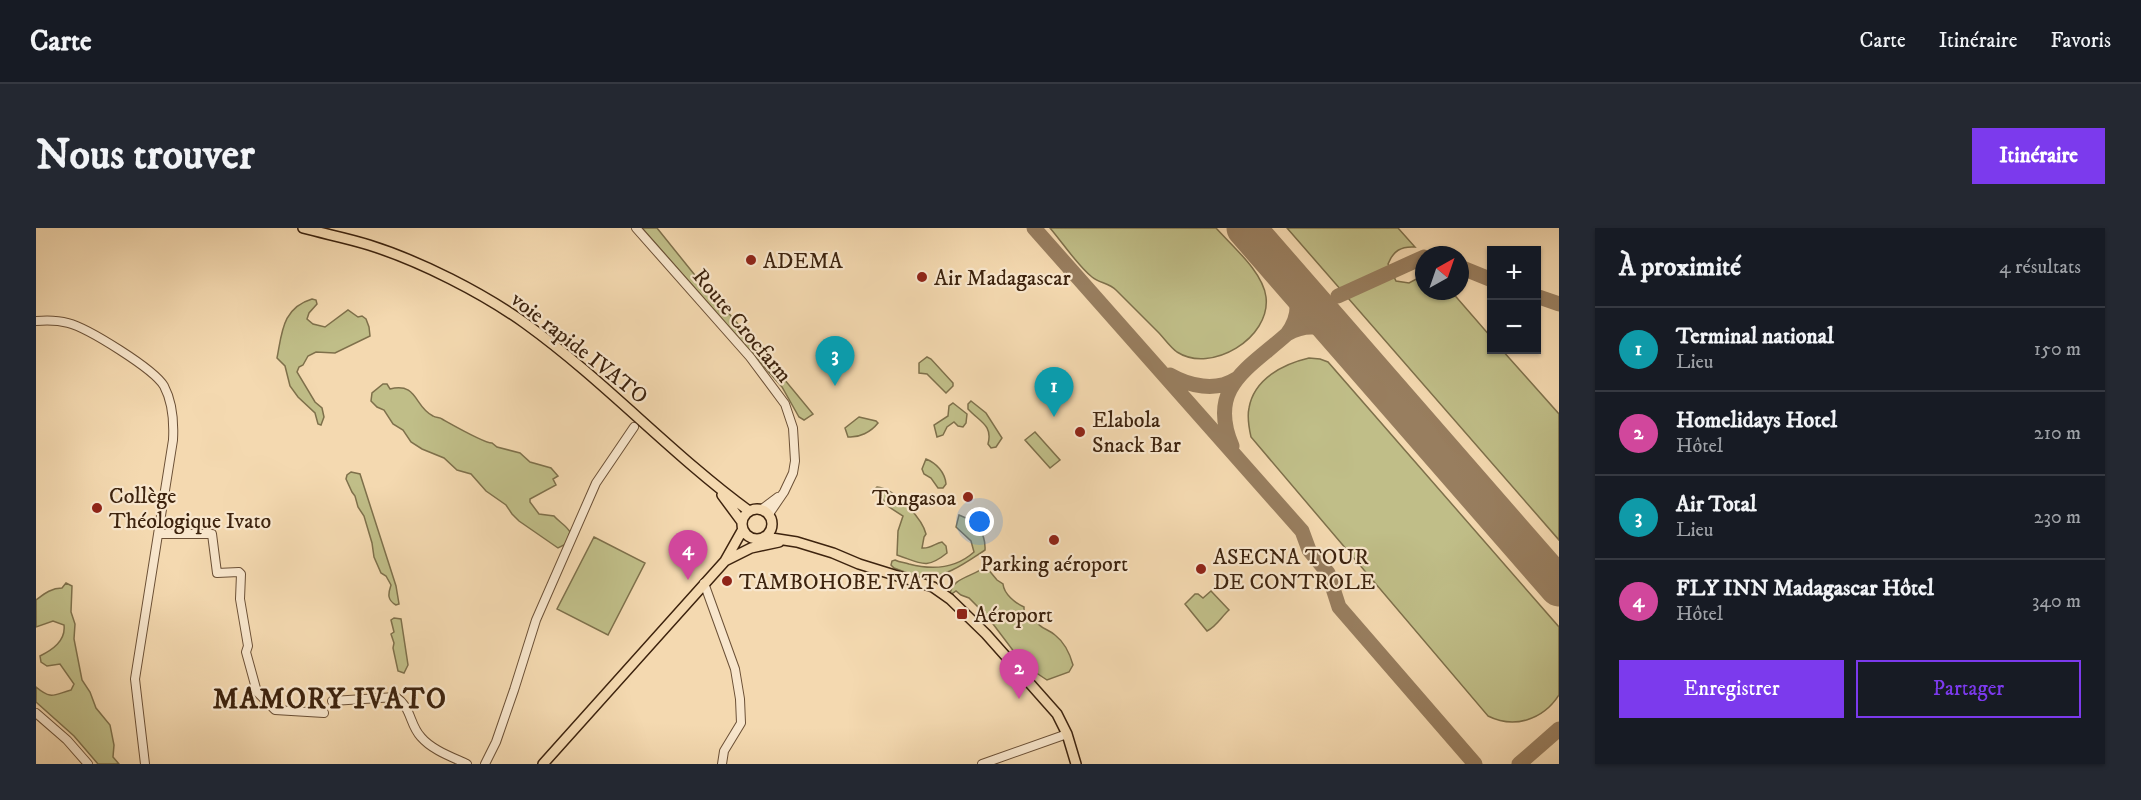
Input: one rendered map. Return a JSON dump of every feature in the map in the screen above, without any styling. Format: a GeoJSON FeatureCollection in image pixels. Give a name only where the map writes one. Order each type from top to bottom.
{"type":"FeatureCollection","features":[{"type":"Feature","properties":{"kind":"main road","name":"voie rapide IVATO"},"geometry":{"type":"LineString","coordinates":[[303,228],[368,245],[399,256],[454,281],[503,309],[588,372],[715,486]]}},
{"type":"Feature","properties":{"kind":"main road"},"geometry":{"type":"LineString","coordinates":[[715,486],[749,511]]}},
{"type":"Feature","properties":{"kind":"main road"},"geometry":{"type":"LineString","coordinates":[[715,486],[752,538],[797,542],[833,553],[859,564],[933,587],[950,599],[986,634],[1058,714],[1076,764]]}},
{"type":"Feature","properties":{"kind":"main road"},"geometry":{"type":"LineString","coordinates":[[725,561],[749,511],[755,508],[766,512],[772,526],[797,542]]}},
{"type":"Feature","properties":{"kind":"main road"},"geometry":{"type":"LineString","coordinates":[[543,764],[725,561],[762,538],[772,526]]}},
{"type":"Feature","properties":{"kind":"main road"},"geometry":{"type":"LineString","coordinates":[[725,561],[758,546],[797,542]]}},
{"type":"Feature","properties":{"kind":"street","name":"Route Crocfarm"},"geometry":{"type":"LineString","coordinates":[[636,228],[750,357],[785,404],[793,428],[795,461],[793,473],[784,492],[766,512]]}},
{"type":"Feature","properties":{"kind":"street"},"geometry":{"type":"LineString","coordinates":[[36,321],[50,320],[70,323],[87,331],[145,367],[159,379],[168,396],[174,423],[135,680],[145,764]]}},
{"type":"Feature","properties":{"kind":"street"},"geometry":{"type":"LineString","coordinates":[[485,764],[496,742],[537,620],[596,483],[634,427]]}},
{"type":"Feature","properties":{"kind":"street"},"geometry":{"type":"LineString","coordinates":[[158,534],[212,534],[217,573],[239,572],[241,574],[240,599],[248,646],[246,652],[257,692],[275,710],[324,713]]}},
{"type":"Feature","properties":{"kind":"street"},"geometry":{"type":"LineString","coordinates":[[704,584],[735,669],[740,699],[741,723],[724,751],[722,764]]}},
{"type":"Feature","properties":{"kind":"street"},"geometry":{"type":"LineString","coordinates":[[332,700],[396,697],[407,707],[421,738],[435,748],[468,764]]}},
{"type":"Feature","properties":{"kind":"street"},"geometry":{"type":"LineString","coordinates":[[36,712],[67,740],[88,764]]}},
{"type":"Feature","properties":{"kind":"street"},"geometry":{"type":"LineString","coordinates":[[982,764],[1067,734]]}},
{"type":"Feature","properties":{"kind":"shaded area"},"geometry":{"type":"Polygon","coordinates":[[[642,228],[657,228],[698,279],[783,374],[784,379],[813,414],[804,420],[799,417],[782,387],[642,228]]]}},
{"type":"Feature","properties":{"kind":"shaded area"},"geometry":{"type":"Polygon","coordinates":[[[1050,228],[1216,228],[1246,260],[1264,288],[1265,312],[1259,326],[1236,348],[1221,355],[1191,358],[1177,352],[1113,288],[1087,272],[1050,228]]]}},
{"type":"Feature","properties":{"kind":"shaded area"},"geometry":{"type":"Polygon","coordinates":[[[1287,228],[1398,228],[1415,247],[1398,250],[1390,259],[1388,264],[1396,281],[1409,283],[1415,280],[1415,300],[1459,300],[1487,332],[1487,354],[1506,354],[1559,414],[1559,540],[1287,228]]]}},
{"type":"Feature","properties":{"kind":"shaded area"},"geometry":{"type":"Polygon","coordinates":[[[312,299],[316,300],[317,304],[307,319],[313,324],[325,327],[348,310],[366,319],[370,336],[335,353],[316,352],[308,356],[303,365],[299,367],[297,372],[315,402],[322,408],[324,417],[321,425],[318,424],[315,413],[290,386],[285,366],[277,358],[282,331],[289,315],[302,303],[312,299]]]}},
{"type":"Feature","properties":{"kind":"shaded area"},"geometry":{"type":"Polygon","coordinates":[[[927,357],[953,383],[946,393],[927,374],[919,373],[919,363],[927,357]]]}},
{"type":"Feature","properties":{"kind":"shaded area"},"geometry":{"type":"Polygon","coordinates":[[[1309,358],[1328,362],[1559,627],[1559,695],[1545,711],[1518,722],[1498,720],[1488,716],[1251,437],[1248,411],[1257,389],[1271,374],[1289,364],[1309,358]]]}},
{"type":"Feature","properties":{"kind":"shaded area"},"geometry":{"type":"Polygon","coordinates":[[[383,384],[387,384],[390,389],[406,389],[411,392],[422,407],[434,417],[441,418],[497,447],[520,453],[530,462],[551,468],[558,476],[553,479],[556,485],[530,499],[530,502],[539,514],[554,516],[570,532],[566,544],[558,548],[519,521],[506,505],[486,491],[471,474],[457,470],[444,458],[411,442],[403,430],[393,424],[384,410],[371,401],[372,393],[383,384]]]}},
{"type":"Feature","properties":{"kind":"shaded area"},"geometry":{"type":"Polygon","coordinates":[[[971,401],[986,413],[1002,438],[996,447],[991,448],[988,444],[987,428],[968,409],[971,401]]]}},
{"type":"Feature","properties":{"kind":"shaded area"},"geometry":{"type":"Polygon","coordinates":[[[953,403],[967,414],[966,423],[963,427],[954,422],[947,427],[943,435],[937,437],[934,425],[948,416],[949,406],[953,403]]]}},
{"type":"Feature","properties":{"kind":"shaded area"},"geometry":{"type":"Polygon","coordinates":[[[859,417],[878,423],[864,434],[848,437],[845,428],[859,417]]]}},
{"type":"Feature","properties":{"kind":"shaded area"},"geometry":{"type":"Polygon","coordinates":[[[1035,432],[1060,460],[1050,468],[1025,440],[1035,432]]]}},
{"type":"Feature","properties":{"kind":"shaded area"},"geometry":{"type":"Polygon","coordinates":[[[926,459],[942,472],[946,484],[943,488],[938,488],[931,478],[924,474],[922,469],[926,459]]]}},
{"type":"Feature","properties":{"kind":"shaded area"},"geometry":{"type":"Polygon","coordinates":[[[351,472],[360,474],[396,586],[399,604],[396,605],[390,599],[391,585],[386,576],[381,573],[374,557],[364,516],[346,479],[351,472]]]}},
{"type":"Feature","properties":{"kind":"shaded area"},"geometry":{"type":"Polygon","coordinates":[[[877,487],[899,498],[919,520],[926,534],[922,548],[942,542],[946,546],[947,553],[934,562],[928,563],[897,555],[898,531],[903,516],[889,507],[875,489],[877,487]]]}},
{"type":"Feature","properties":{"kind":"shaded area"},"geometry":{"type":"Polygon","coordinates":[[[959,515],[970,520],[981,532],[984,537],[985,550],[955,568],[931,577],[912,575],[891,565],[895,560],[918,566],[943,567],[967,558],[974,552],[971,541],[956,527],[959,515]]]}},
{"type":"Feature","properties":{"kind":"shaded area"},"geometry":{"type":"Polygon","coordinates":[[[594,537],[645,563],[608,635],[557,609],[594,537]]]}},
{"type":"Feature","properties":{"kind":"shaded area"},"geometry":{"type":"Polygon","coordinates":[[[988,565],[987,568],[1003,584],[1008,595],[1024,607],[1024,613],[1034,616],[1040,626],[1061,641],[1073,665],[1069,672],[1047,680],[1021,661],[987,616],[969,598],[956,591],[950,595],[954,584],[988,565]]]}},
{"type":"Feature","properties":{"kind":"shaded area"},"geometry":{"type":"Polygon","coordinates":[[[66,583],[72,586],[71,612],[75,624],[74,639],[82,680],[96,708],[110,725],[114,745],[113,757],[119,764],[98,764],[74,736],[36,702],[36,687],[46,694],[53,695],[71,690],[74,684],[60,664],[47,666],[41,662],[40,656],[53,648],[63,636],[64,625],[53,621],[36,627],[36,600],[51,590],[62,588],[66,583]]]}},
{"type":"Feature","properties":{"kind":"shaded area"},"geometry":{"type":"Polygon","coordinates":[[[1211,591],[1229,610],[1207,631],[1185,604],[1195,594],[1203,598],[1211,591]]]}},
{"type":"Feature","properties":{"kind":"shaded area"},"geometry":{"type":"Polygon","coordinates":[[[401,619],[408,665],[404,673],[398,671],[393,648],[391,634],[394,632],[391,620],[401,619]]]}},
{"type":"Feature","properties":{"kind":"taxiway"},"geometry":{"type":"LineString","coordinates":[[1034,228],[1302,531],[1309,550],[1328,573],[1339,607],[1475,764]]}},
{"type":"Feature","properties":{"kind":"taxiway"},"geometry":{"type":"LineString","coordinates":[[1338,296],[1415,261]]}},
{"type":"Feature","properties":{"kind":"taxiway"},"geometry":{"type":"LineString","coordinates":[[1469,271],[1487,278]]}},
{"type":"Feature","properties":{"kind":"taxiway"},"geometry":{"type":"LineString","coordinates":[[1287,334],[1297,313],[1297,299],[1289,277]]}},
{"type":"Feature","properties":{"kind":"taxiway"},"geometry":{"type":"LineString","coordinates":[[1541,298],[1559,304]]}},
{"type":"Feature","properties":{"kind":"taxiway"},"geometry":{"type":"LineString","coordinates":[[1232,446],[1226,426],[1225,409],[1228,394],[1246,369],[1287,334],[1294,331],[1313,327],[1339,336]]}},
{"type":"Feature","properties":{"kind":"taxiway"},"geometry":{"type":"LineString","coordinates":[[1170,375],[1194,385],[1203,386],[1220,385],[1236,379]]}},
{"type":"Feature","properties":{"kind":"taxiway"},"geometry":{"type":"LineString","coordinates":[[1519,764],[1559,729]]}},
{"type":"Feature","properties":{"kind":"runway"},"geometry":{"type":"LineString","coordinates":[[1246,228],[1559,587]]}},
{"type":"Feature","properties":{"kind":"place","name":"ADEMA"},"geometry":{"type":"Point","coordinates":[751,260]}},
{"type":"Feature","properties":{"kind":"place","name":"Air Madagascar"},"geometry":{"type":"Point","coordinates":[922,277]}},
{"type":"Feature","properties":{"kind":"place","name":"Air Total"},"geometry":{"type":"Point","coordinates":[835,386]}},
{"type":"Feature","properties":{"kind":"place","name":"Terminal national"},"geometry":{"type":"Point","coordinates":[1054,417]}},
{"type":"Feature","properties":{"kind":"place","name":"Elabola Snack Bar"},"geometry":{"type":"Point","coordinates":[1080,432]}},
{"type":"Feature","properties":{"kind":"place","name":"Tongasoa"},"geometry":{"type":"Point","coordinates":[968,497]}},
{"type":"Feature","properties":{"kind":"place","name":"Collège Théologique Ivato"},"geometry":{"type":"Point","coordinates":[97,508]}},
{"type":"Feature","properties":{"kind":"place","name":"Parking aéroport"},"geometry":{"type":"Point","coordinates":[1054,540]}},
{"type":"Feature","properties":{"kind":"place","name":"ASECNA TOUR DE CONTROLE"},"geometry":{"type":"Point","coordinates":[1201,569]}},
{"type":"Feature","properties":{"kind":"place","name":"FLY INN Madagascar Hôtel"},"geometry":{"type":"Point","coordinates":[688,580]}},
{"type":"Feature","properties":{"kind":"place","name":"TAMBOHOBE IVATO"},"geometry":{"type":"Point","coordinates":[727,581]}},
{"type":"Feature","properties":{"kind":"place","name":"Aéroport"},"geometry":{"type":"Point","coordinates":[962,614]}},
{"type":"Feature","properties":{"kind":"place","name":"Homelidays Hotel"},"geometry":{"type":"Point","coordinates":[1019,699]}},
{"type":"Feature","properties":{"kind":"district","name":"MAMORY IVATO"},"geometry":{"type":"Point","coordinates":[330,698]}}]}
